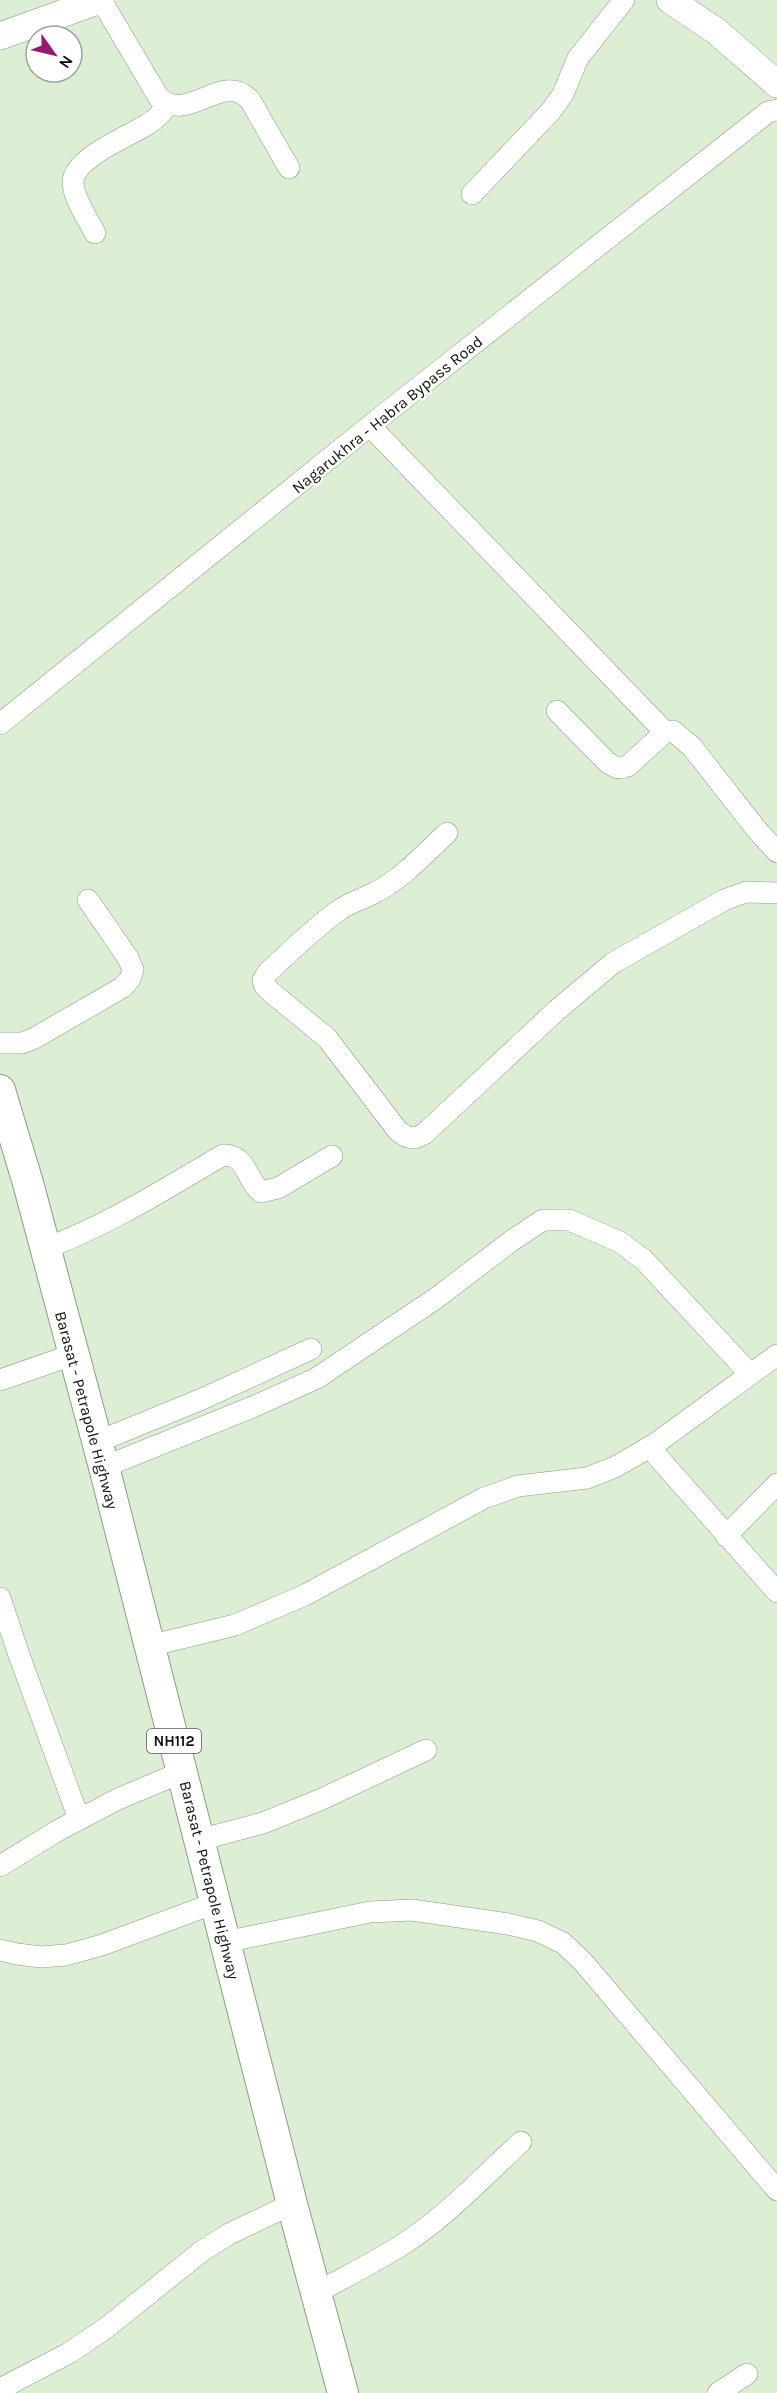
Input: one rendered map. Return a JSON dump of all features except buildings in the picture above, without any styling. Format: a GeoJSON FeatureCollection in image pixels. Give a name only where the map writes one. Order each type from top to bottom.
{"type":"FeatureCollection","features":[{"type":"Feature","properties":{"kind":"highway","name":"Barasat - Petrapole Highway"},"geometry":{"type":"LineString","coordinates":[[0,1090],[100,1455],[292,2204],[343,2393]]}},
{"type":"Feature","properties":{"kind":"main road"},"geometry":{"type":"LineString","coordinates":[[0,36],[57,8],[100,0]]}},
{"type":"Feature","properties":{"kind":"main road"},"geometry":{"type":"LineString","coordinates":[[670,0],[716,32],[777,84]]}},
{"type":"Feature","properties":{"kind":"street"},"geometry":{"type":"LineString","coordinates":[[100,0],[159,98],[168,105],[176,106],[230,90],[243,93],[250,100],[290,168]]}},
{"type":"Feature","properties":{"kind":"street"},"geometry":{"type":"LineString","coordinates":[[472,194],[551,111],[563,94],[578,58],[624,0]]}},
{"type":"Feature","properties":{"kind":"street"},"geometry":{"type":"LineString","coordinates":[[95,233],[74,191],[73,181],[76,172],[108,145],[159,117],[168,105]]}},
{"type":"Feature","properties":{"kind":"street","name":"Nagarukhra - Habra Bypass Road"},"geometry":{"type":"LineString","coordinates":[[0,724],[774,105]]}},
{"type":"Feature","properties":{"kind":"street"},"geometry":{"type":"LineString","coordinates":[[370,426],[665,732]]}},
{"type":"Feature","properties":{"kind":"street"},"geometry":{"type":"LineString","coordinates":[[557,711],[615,767],[623,769],[665,732],[673,730],[692,747],[744,815],[777,852]]}},
{"type":"Feature","properties":{"kind":"street"},"geometry":{"type":"LineString","coordinates":[[447,833],[388,884],[340,909],[268,972],[263,980],[264,985],[272,993],[327,1038],[387,1119],[407,1137],[415,1138],[424,1134],[557,1010],[613,963],[724,900],[746,892],[777,893]]}},
{"type":"Feature","properties":{"kind":"street"},"geometry":{"type":"LineString","coordinates":[[0,1043],[22,1043],[41,1035],[123,987],[130,979],[133,970],[128,958],[88,900]]}},
{"type":"Feature","properties":{"kind":"street"},"geometry":{"type":"LineString","coordinates":[[44,1249],[74,1238],[119,1215],[223,1155],[233,1155],[240,1160],[255,1188],[261,1192],[278,1188],[332,1156]]}},
{"type":"Feature","properties":{"kind":"street"},"geometry":{"type":"LineString","coordinates":[[100,1455],[255,1406],[317,1378],[425,1305],[543,1220],[569,1220],[620,1242],[644,1260],[750,1374]]}},
{"type":"Feature","properties":{"kind":"street"},"geometry":{"type":"LineString","coordinates":[[100,1455],[202,1399],[311,1349]]}},
{"type":"Feature","properties":{"kind":"street"},"geometry":{"type":"LineString","coordinates":[[0,1380],[72,1355]]}},
{"type":"Feature","properties":{"kind":"street"},"geometry":{"type":"LineString","coordinates":[[150,1646],[236,1625],[305,1595],[484,1498],[518,1486],[587,1478],[615,1467],[649,1447],[777,1355]]}},
{"type":"Feature","properties":{"kind":"street"},"geometry":{"type":"LineString","coordinates":[[649,1447],[777,1592]]}},
{"type":"Feature","properties":{"kind":"street"},"geometry":{"type":"LineString","coordinates":[[726,1536],[777,1484]]}},
{"type":"Feature","properties":{"kind":"street"},"geometry":{"type":"LineString","coordinates":[[0,1598],[79,1819]]}},
{"type":"Feature","properties":{"kind":"street"},"geometry":{"type":"LineString","coordinates":[[199,1840],[263,1823],[322,1799],[426,1750]]}},
{"type":"Feature","properties":{"kind":"street"},"geometry":{"type":"LineString","coordinates":[[0,1866],[79,1819],[118,1799],[182,1772]]}},
{"type":"Feature","properties":{"kind":"street"},"geometry":{"type":"LineString","coordinates":[[0,1950],[41,1957],[66,1955],[102,1945],[215,1903]]}},
{"type":"Feature","properties":{"kind":"street"},"geometry":{"type":"LineString","coordinates":[[225,1942],[370,1912],[412,1910],[508,1924],[551,1936],[563,1943],[583,1962],[777,2190]]}},
{"type":"Feature","properties":{"kind":"street"},"geometry":{"type":"LineString","coordinates":[[316,2293],[398,2247],[423,2229],[447,2211],[521,2142]]}},
{"type":"Feature","properties":{"kind":"street"},"geometry":{"type":"LineString","coordinates":[[0,2389],[69,2352],[106,2328],[202,2251],[229,2234],[292,2204]]}},
{"type":"Feature","properties":{"kind":"street"},"geometry":{"type":"LineString","coordinates":[[718,2393],[747,2374]]}}]}
